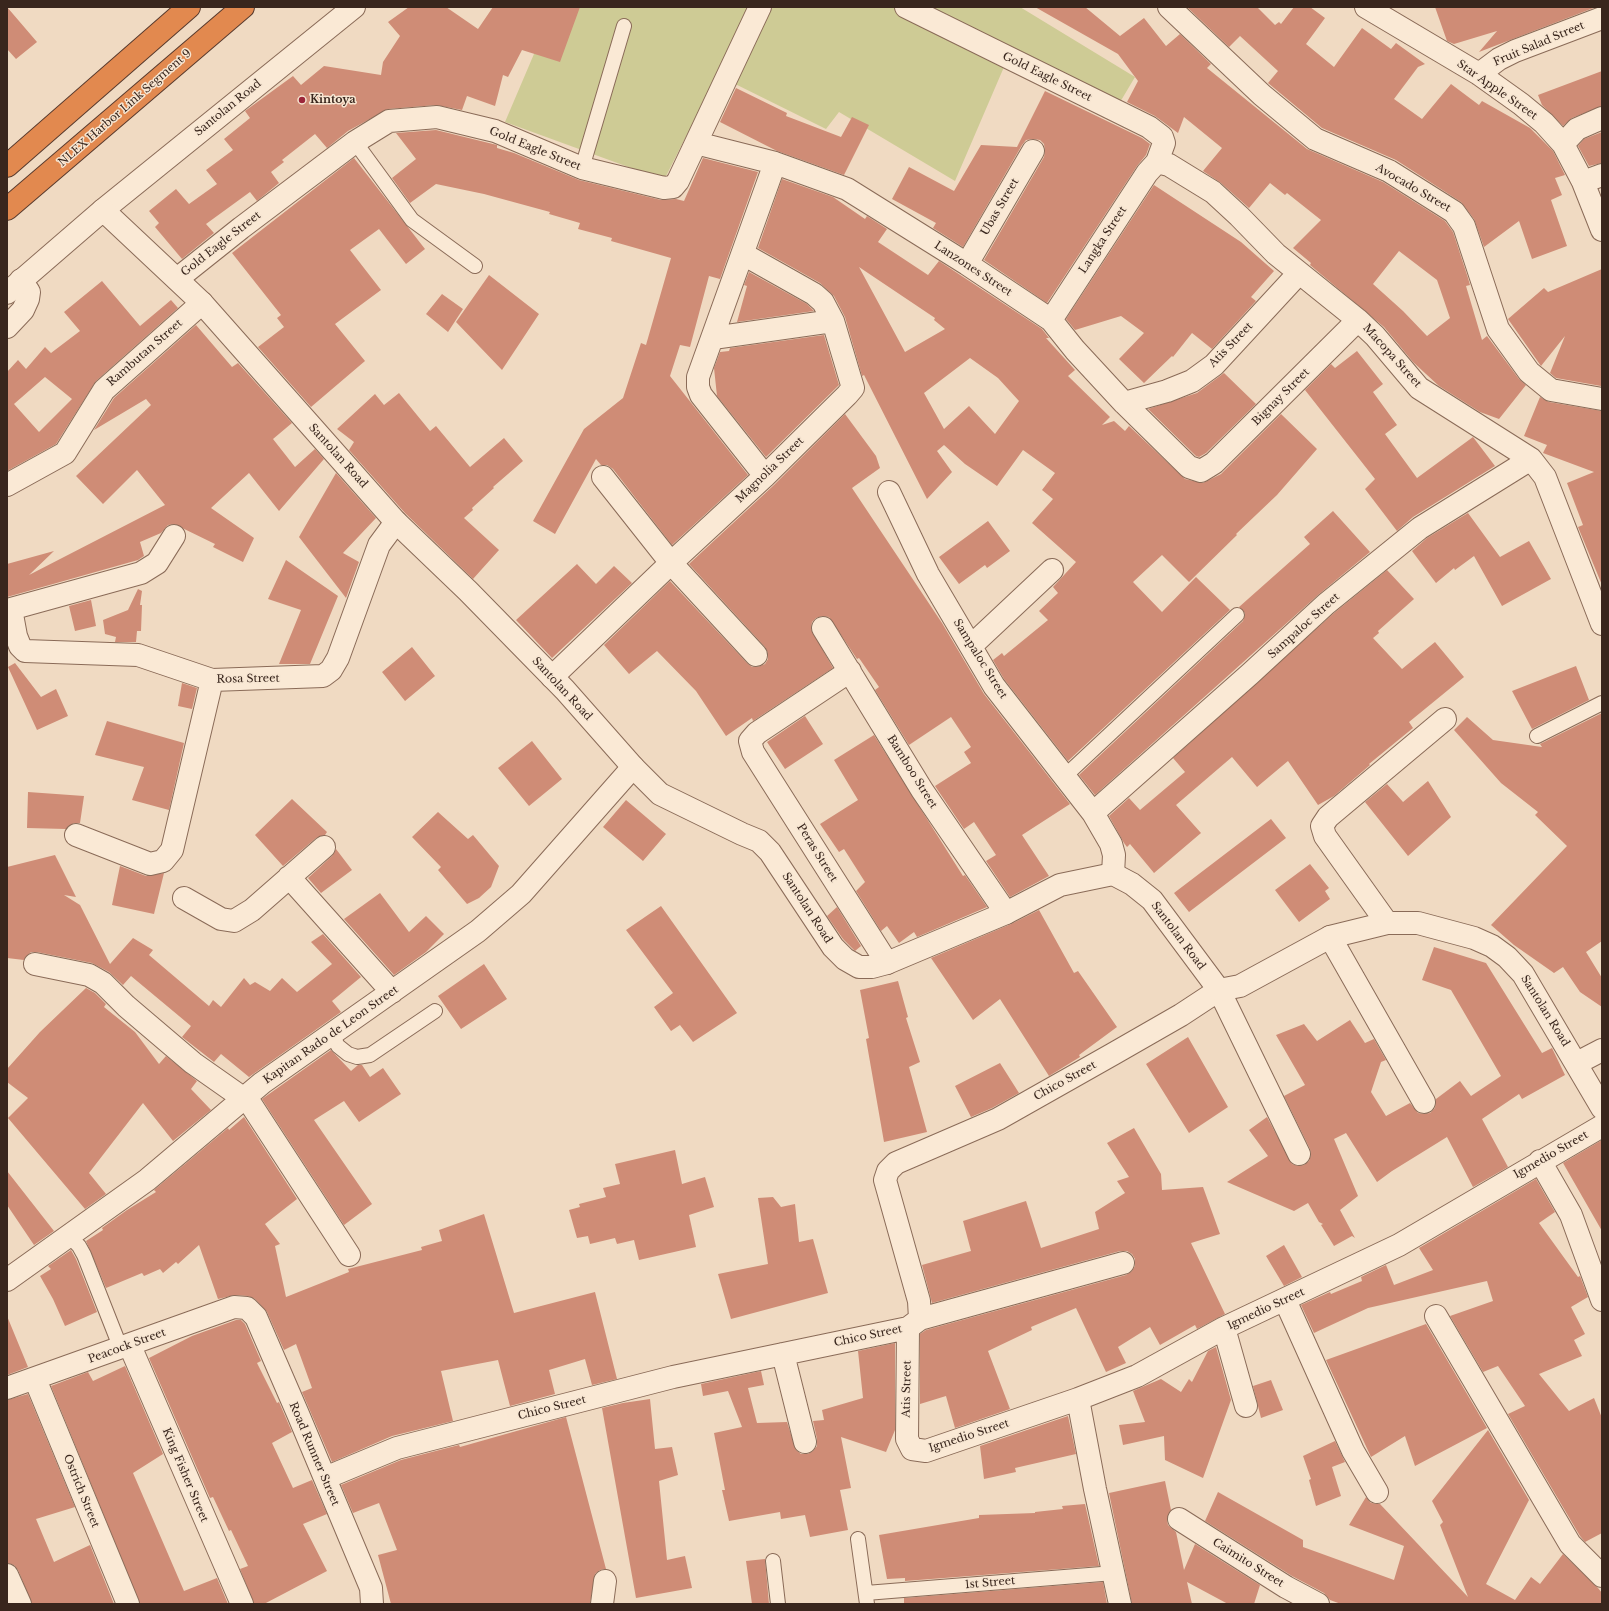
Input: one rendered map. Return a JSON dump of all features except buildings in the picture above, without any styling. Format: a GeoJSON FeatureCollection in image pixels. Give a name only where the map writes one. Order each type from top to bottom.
{"type":"FeatureCollection","features":[{"type":"Feature","properties":{"kind":"highway"},"geometry":{"type":"LineString","coordinates":[[7,166],[189,7]]}},
{"type":"Feature","properties":{"kind":"highway","name":"NLEX Harbor Link Segment 9"},"geometry":{"type":"LineString","coordinates":[[7,209],[243,7]]}},
{"type":"Feature","properties":{"kind":"street","name":"Santolan Road"},"geometry":{"type":"LineString","coordinates":[[14,286],[103,210],[354,7]]}},
{"type":"Feature","properties":{"kind":"street","name":"Gold Eagle Street"},"geometry":{"type":"LineString","coordinates":[[177,279],[241,228],[355,142],[389,121],[437,117],[495,131],[582,168],[664,188],[673,187],[678,181],[760,7]]}},
{"type":"Feature","properties":{"kind":"street","name":"Gold Eagle Street"},"geometry":{"type":"LineString","coordinates":[[906,7],[1157,132],[1162,136],[1164,143],[1157,162]]}},
{"type":"Feature","properties":{"kind":"street","name":"Avocado Street"},"geometry":{"type":"LineString","coordinates":[[1168,7],[1262,95],[1316,139],[1389,171],[1454,212],[1464,226],[1498,329],[1529,372],[1551,390],[1602,400]]}},
{"type":"Feature","properties":{"kind":"street","name":"Star Apple Street"},"geometry":{"type":"LineString","coordinates":[[1366,7],[1479,74],[1521,104],[1544,123],[1592,178],[1602,230]]}},
{"type":"Feature","properties":{"kind":"street","name":"Fruit Salad Street"},"geometry":{"type":"LineString","coordinates":[[1479,74],[1499,59],[1515,51],[1602,18]]}},
{"type":"Feature","properties":{"kind":"street"},"geometry":{"type":"LineString","coordinates":[[1563,144],[1577,129],[1602,118]]}},
{"type":"Feature","properties":{"kind":"street","name":"Lanzones Street"},"geometry":{"type":"LineString","coordinates":[[696,143],[775,164],[847,189],[967,264],[1051,320],[1075,350],[1124,403],[1189,467],[1201,471]]}},
{"type":"Feature","properties":{"kind":"street","name":"Ubas Street"},"geometry":{"type":"LineString","coordinates":[[967,264],[1034,151]]}},
{"type":"Feature","properties":{"kind":"street","name":"Macopa Street"},"geometry":{"type":"LineString","coordinates":[[1157,162],[1169,165],[1213,192],[1276,254],[1376,336],[1419,388],[1531,459],[1545,477],[1602,624]]}},
{"type":"Feature","properties":{"kind":"street","name":"Langka Street"},"geometry":{"type":"LineString","coordinates":[[1051,320],[1147,173],[1157,162]]}},
{"type":"Feature","properties":{"kind":"street"},"geometry":{"type":"LineString","coordinates":[[765,476],[701,395],[698,387],[698,377],[775,164]]}},
{"type":"Feature","properties":{"kind":"street","name":"Santolan Road"},"geometry":{"type":"LineString","coordinates":[[103,210],[202,304],[396,522],[468,591],[552,677],[633,767],[660,794],[759,841],[770,852],[833,947],[844,959],[859,967],[872,967],[887,963],[1006,913],[1060,885],[1113,874],[1132,884],[1152,900],[1219,990],[1240,986],[1330,936],[1387,923],[1418,923],[1474,938],[1492,946],[1507,957],[1523,974],[1577,1063],[1602,1108]]}},
{"type":"Feature","properties":{"kind":"street","name":"Magnolia Street"},"geometry":{"type":"LineString","coordinates":[[552,677],[671,563],[765,476],[853,388],[833,321],[823,302],[814,294],[743,254]]}},
{"type":"Feature","properties":{"kind":"street","name":"Atis Street"},"geometry":{"type":"LineString","coordinates":[[1124,403],[1167,391],[1192,381],[1214,365],[1299,273]]}},
{"type":"Feature","properties":{"kind":"street"},"geometry":{"type":"LineString","coordinates":[[7,327],[22,310],[28,299],[29,292],[14,286]]}},
{"type":"Feature","properties":{"kind":"street","name":"Rambutan Street"},"geometry":{"type":"LineString","coordinates":[[7,485],[65,453],[104,390],[202,304]]}},
{"type":"Feature","properties":{"kind":"street","name":"Bignay Street"},"geometry":{"type":"LineString","coordinates":[[1201,471],[1214,463],[1358,320]]}},
{"type":"Feature","properties":{"kind":"street"},"geometry":{"type":"LineString","coordinates":[[713,338],[833,321]]}},
{"type":"Feature","properties":{"kind":"street","name":"Sampaloc Street"},"geometry":{"type":"LineString","coordinates":[[1093,813],[1250,674],[1326,604],[1414,533],[1456,505],[1531,459]]}},
{"type":"Feature","properties":{"kind":"street"},"geometry":{"type":"LineString","coordinates":[[603,477],[671,563],[756,655]]}},
{"type":"Feature","properties":{"kind":"street","name":"Sampaloc Street"},"geometry":{"type":"LineString","coordinates":[[889,492],[928,574],[994,686],[1093,813],[1111,844],[1114,855],[1113,874]]}},
{"type":"Feature","properties":{"kind":"street","name":"Rosa Street"},"geometry":{"type":"LineString","coordinates":[[174,536],[157,563],[141,573],[9,609],[20,646],[25,651],[35,652],[138,655],[212,680],[312,678],[323,676],[331,670],[338,658],[379,545],[396,522]]}},
{"type":"Feature","properties":{"kind":"street"},"geometry":{"type":"LineString","coordinates":[[971,646],[1052,570]]}},
{"type":"Feature","properties":{"kind":"street","name":"Bamboo Street"},"geometry":{"type":"LineString","coordinates":[[823,628],[922,790],[1006,913]]}},
{"type":"Feature","properties":{"kind":"street","name":"Peras Street"},"geometry":{"type":"LineString","coordinates":[[850,671],[757,733],[750,741],[753,752],[887,963]]}},
{"type":"Feature","properties":{"kind":"street"},"geometry":{"type":"LineString","coordinates":[[76,835],[150,864],[162,861],[172,850],[212,680]]}},
{"type":"Feature","properties":{"kind":"street"},"geometry":{"type":"LineString","coordinates":[[1387,923],[1325,836],[1322,826],[1328,817],[1445,719]]}},
{"type":"Feature","properties":{"kind":"street","name":"Kapitan Rado de Leon Street"},"geometry":{"type":"LineString","coordinates":[[7,1280],[148,1180],[262,1084],[478,931],[521,894],[633,767]]}},
{"type":"Feature","properties":{"kind":"street"},"geometry":{"type":"LineString","coordinates":[[184,898],[221,920],[234,921],[252,910],[324,847]]}},
{"type":"Feature","properties":{"kind":"street"},"geometry":{"type":"LineString","coordinates":[[290,877],[392,992]]}},
{"type":"Feature","properties":{"kind":"street"},"geometry":{"type":"LineString","coordinates":[[1330,936],[1424,1102]]}},
{"type":"Feature","properties":{"kind":"street"},"geometry":{"type":"LineString","coordinates":[[34,964],[89,976],[103,983],[126,1006],[193,1063],[250,1103],[349,1255]]}},
{"type":"Feature","properties":{"kind":"street"},"geometry":{"type":"LineString","coordinates":[[1219,990],[1299,1154]]}},
{"type":"Feature","properties":{"kind":"street","name":"Chico Street"},"geometry":{"type":"LineString","coordinates":[[325,1478],[397,1448],[673,1377],[783,1354],[914,1323],[919,1301],[885,1180],[888,1171],[896,1164],[998,1119],[1134,1042],[1219,990]]}},
{"type":"Feature","properties":{"kind":"street"},"geometry":{"type":"LineString","coordinates":[[1577,1063],[1602,1050]]}},
{"type":"Feature","properties":{"kind":"street","name":"Igmedio Street"},"geometry":{"type":"LineString","coordinates":[[912,1449],[926,1450],[1078,1400],[1137,1376],[1224,1328],[1400,1245],[1540,1161],[1602,1126]]}},
{"type":"Feature","properties":{"kind":"street"},"geometry":{"type":"LineString","coordinates":[[1540,1161],[1571,1215],[1602,1300]]}},
{"type":"Feature","properties":{"kind":"street"},"geometry":{"type":"LineString","coordinates":[[914,1323],[1123,1263]]}},
{"type":"Feature","properties":{"kind":"street"},"geometry":{"type":"LineString","coordinates":[[1285,1300],[1353,1451],[1377,1492]]}},
{"type":"Feature","properties":{"kind":"street","name":"Peacock Street"},"geometry":{"type":"LineString","coordinates":[[7,1388],[126,1347],[234,1307],[247,1308]]}},
{"type":"Feature","properties":{"kind":"street","name":"Road Runner Street"},"geometry":{"type":"LineString","coordinates":[[247,1308],[256,1317],[325,1478],[371,1588],[372,1604]]}},
{"type":"Feature","properties":{"kind":"street"},"geometry":{"type":"LineString","coordinates":[[1436,1316],[1570,1544],[1602,1576]]}},
{"type":"Feature","properties":{"kind":"street","name":"Atis Street"},"geometry":{"type":"LineString","coordinates":[[912,1449],[907,1439],[914,1323]]}},
{"type":"Feature","properties":{"kind":"street"},"geometry":{"type":"LineString","coordinates":[[1224,1328],[1246,1406]]}},
{"type":"Feature","properties":{"kind":"street","name":"King Fisher Street"},"geometry":{"type":"LineString","coordinates":[[126,1347],[242,1604]]}},
{"type":"Feature","properties":{"kind":"street"},"geometry":{"type":"LineString","coordinates":[[783,1354],[805,1442]]}},
{"type":"Feature","properties":{"kind":"street","name":"Ostrich Street"},"geometry":{"type":"LineString","coordinates":[[35,1378],[128,1604]]}},
{"type":"Feature","properties":{"kind":"street"},"geometry":{"type":"LineString","coordinates":[[1078,1400],[1095,1489],[1120,1604]]}},
{"type":"Feature","properties":{"kind":"street","name":"Caimito Street"},"geometry":{"type":"LineString","coordinates":[[1179,1519],[1286,1587],[1318,1604]]}},
{"type":"Feature","properties":{"kind":"street"},"geometry":{"type":"LineString","coordinates":[[602,1604],[605,1580]]}},
{"type":"Feature","properties":{"kind":"lane"},"geometry":{"type":"LineString","coordinates":[[582,168],[624,26]]}},
{"type":"Feature","properties":{"kind":"lane"},"geometry":{"type":"LineString","coordinates":[[355,142],[412,220],[475,266]]}},
{"type":"Feature","properties":{"kind":"lane"},"geometry":{"type":"LineString","coordinates":[[1064,777],[1237,615]]}},
{"type":"Feature","properties":{"kind":"lane"},"geometry":{"type":"LineString","coordinates":[[1537,736],[1602,702]]}},
{"type":"Feature","properties":{"kind":"lane"},"geometry":{"type":"LineString","coordinates":[[332,1035],[338,1046],[348,1054],[357,1057],[370,1055],[435,1011]]}},
{"type":"Feature","properties":{"kind":"lane"},"geometry":{"type":"LineString","coordinates":[[69,1236],[79,1246],[84,1255],[126,1347]]}},
{"type":"Feature","properties":{"kind":"lane"},"geometry":{"type":"LineString","coordinates":[[858,1539],[867,1598]]}},
{"type":"Feature","properties":{"kind":"lane"},"geometry":{"type":"LineString","coordinates":[[773,1561],[778,1604]]}},
{"type":"Feature","properties":{"kind":"lane","name":"1st Street"},"geometry":{"type":"LineString","coordinates":[[867,1598],[1114,1573]]}},
{"type":"Feature","properties":{"kind":"shaded area"},"geometry":{"type":"Polygon","coordinates":[[[554,7],[1020,7],[1135,77],[1110,119],[1010,53],[955,181],[839,112],[826,129],[717,75],[664,180],[505,122],[554,7]]]}},
{"type":"Feature","properties":{"kind":"place","name":"Kintoya"},"geometry":{"type":"Point","coordinates":[302,100]}}]}
